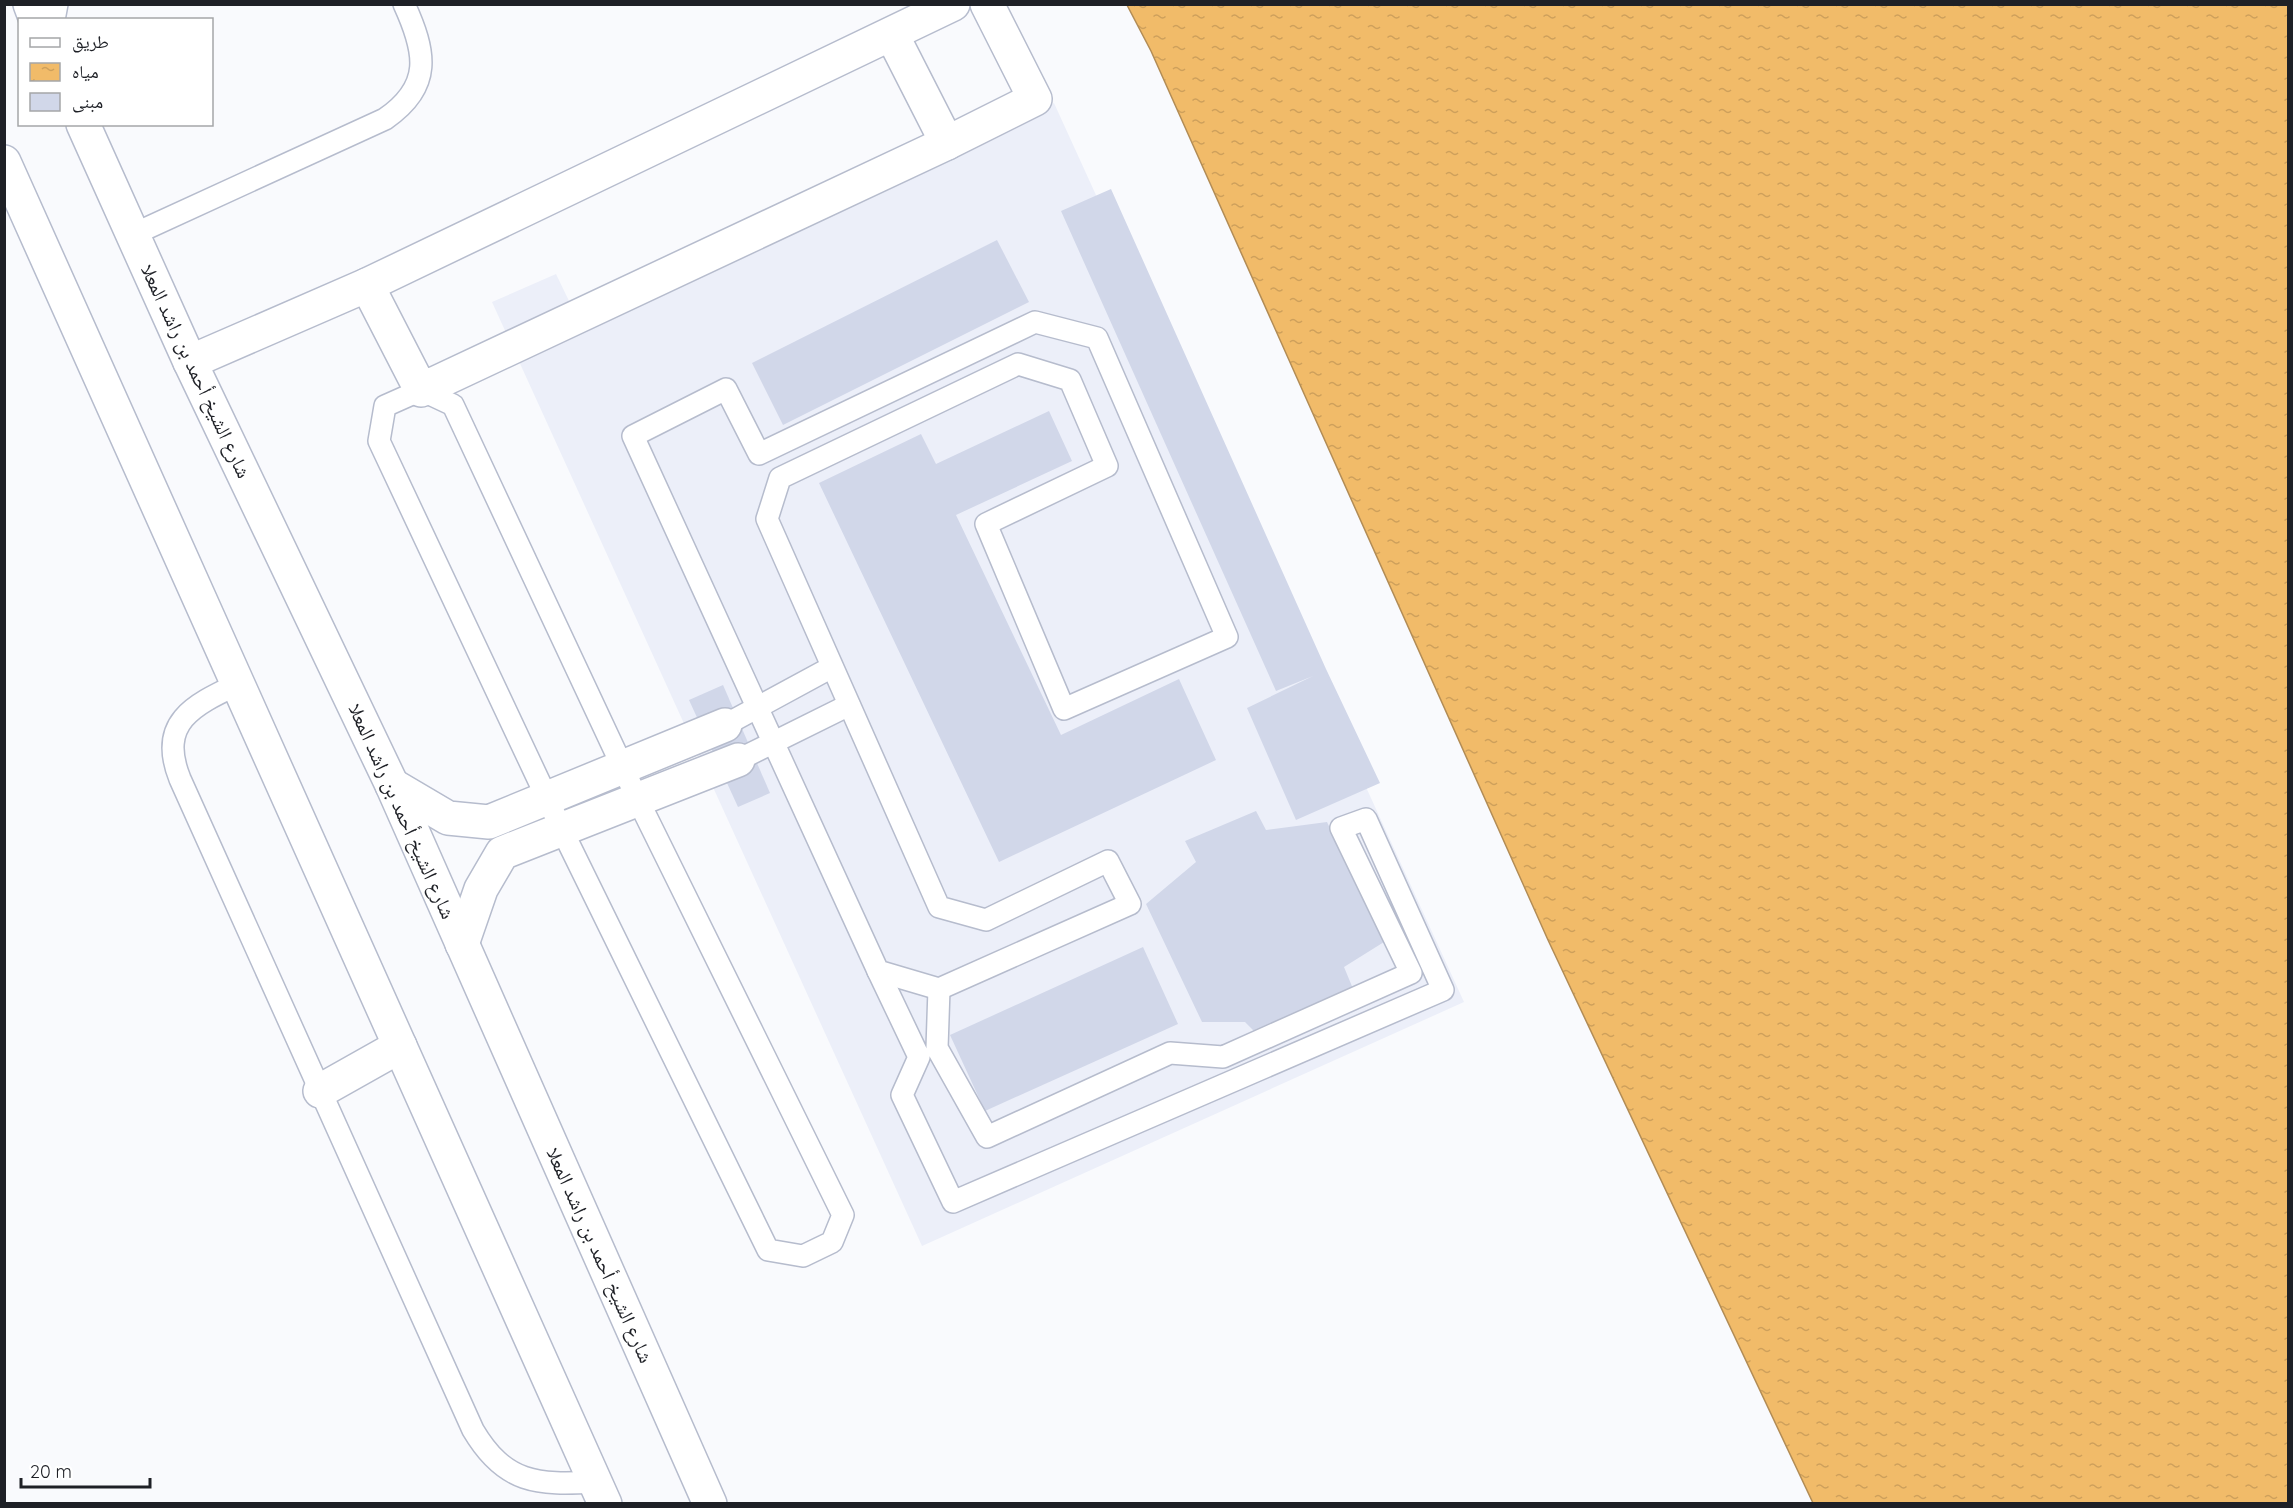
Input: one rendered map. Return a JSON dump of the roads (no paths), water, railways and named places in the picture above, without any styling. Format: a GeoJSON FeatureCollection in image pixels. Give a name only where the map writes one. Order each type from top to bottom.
{"type":"FeatureCollection","features":[{"type":"Feature","properties":{"kind":"main road"},"geometry":{"type":"LineString","coordinates":[[190,362],[367,285],[953,4]]}},
{"type":"Feature","properties":{"kind":"main road"},"geometry":{"type":"LineString","coordinates":[[367,285],[421,390],[947,143],[1035,99],[987,4]]}},
{"type":"Feature","properties":{"kind":"main road"},"geometry":{"type":"LineString","coordinates":[[892,35],[947,143]]}},
{"type":"Feature","properties":{"kind":"main road","name":"شارع الشيخ أحمد بن راشد المعلا"},"geometry":{"type":"LineString","coordinates":[[84,126],[190,362],[392,785],[710,1503]]}},
{"type":"Feature","properties":{"kind":"main road"},"geometry":{"type":"LineString","coordinates":[[4,162],[600,1493]]}},
{"type":"Feature","properties":{"kind":"main road"},"geometry":{"type":"LineString","coordinates":[[392,785],[448,818],[489,822],[725,725]]}},
{"type":"Feature","properties":{"kind":"main road"},"geometry":{"type":"LineString","coordinates":[[462,944],[481,889],[502,853],[738,760]]}},
{"type":"Feature","properties":{"kind":"main road"},"geometry":{"type":"LineString","coordinates":[[320,1091],[400,1046]]}},
{"type":"Feature","properties":{"kind":"lane"},"geometry":{"type":"LineString","coordinates":[[132,235],[385,119],[406,103],[413,93],[422,68],[420,43],[404,4]]}},
{"type":"Feature","properties":{"kind":"lane"},"geometry":{"type":"LineString","coordinates":[[878,970],[939,989],[1130,904],[1108,861],[986,920],[939,907],[767,519],[780,478],[1018,364],[1070,380],[1107,466],[986,524],[1064,709],[1227,637],[1097,338],[1035,322],[759,454],[726,389],[633,436],[878,970],[920,1057],[902,1095],[953,1202],[1443,990],[1365,819],[1341,828],[1411,973],[1223,1057],[1170,1053],[987,1137],[937,1048],[939,989]]}},
{"type":"Feature","properties":{"kind":"lane"},"geometry":{"type":"LineString","coordinates":[[421,390],[453,405],[624,767],[638,800],[843,1215],[832,1242],[803,1256],[768,1251],[562,830],[379,441],[385,406],[421,390]]}},
{"type":"Feature","properties":{"kind":"lane"},"geometry":{"type":"LineString","coordinates":[[725,725],[832,667]]}},
{"type":"Feature","properties":{"kind":"lane"},"geometry":{"type":"LineString","coordinates":[[238,684],[194,706],[183,718],[175,732],[172,748],[174,764],[320,1091],[472,1430],[484,1450],[502,1466],[522,1477],[600,1493]]}},
{"type":"Feature","properties":{"kind":"lane"},"geometry":{"type":"LineString","coordinates":[[738,760],[849,705]]}},
{"type":"Feature","properties":{"kind":"water"},"geometry":{"type":"Polygon","coordinates":[[[1127,5],[2288,5],[2288,1503],[1813,1503],[1548,940],[1151,51],[1127,5]]]}}]}
